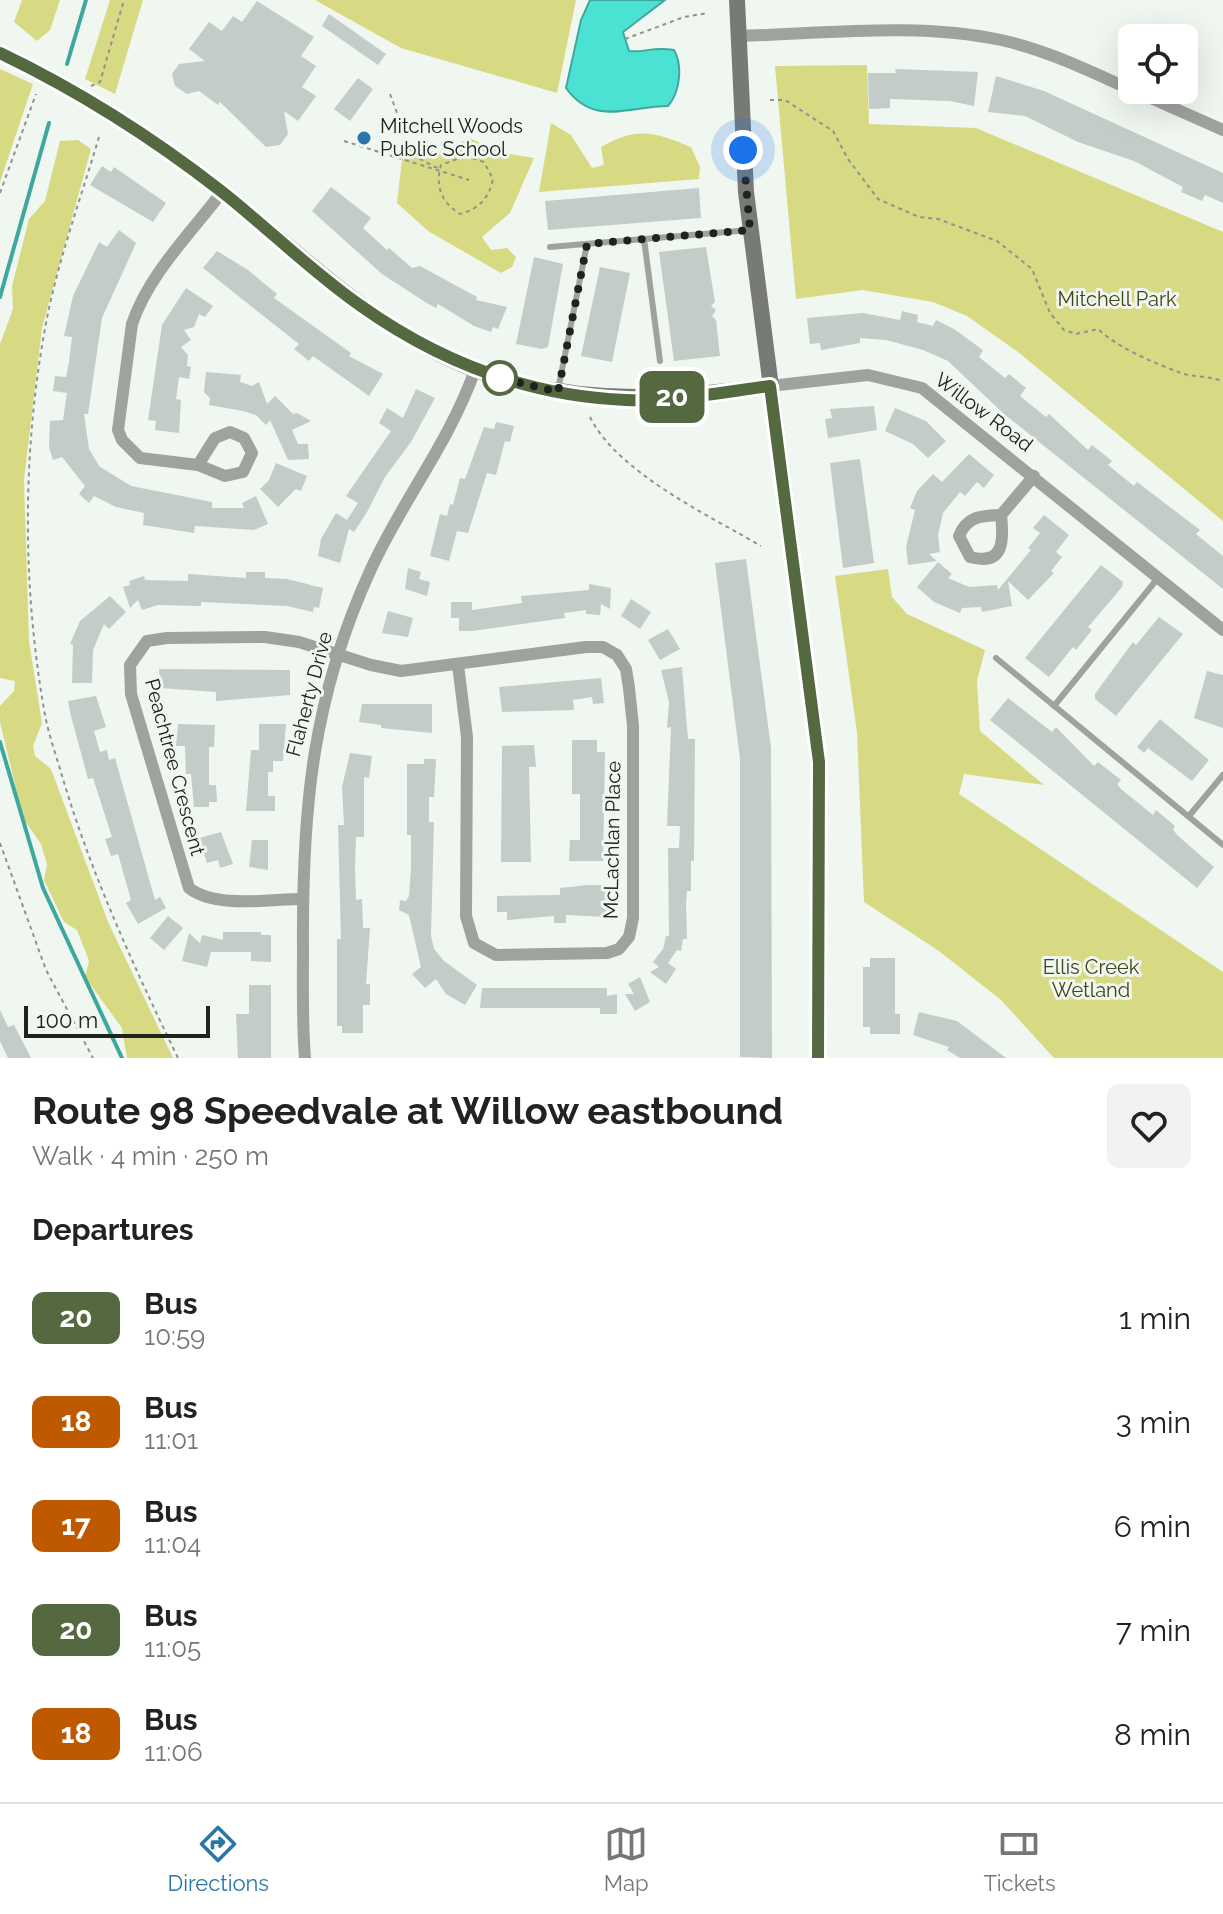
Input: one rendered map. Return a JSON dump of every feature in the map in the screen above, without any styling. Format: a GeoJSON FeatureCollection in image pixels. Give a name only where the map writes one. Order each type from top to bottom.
{"type":"FeatureCollection","features":[{"type":"Feature","properties":{"kind":"main road"},"geometry":{"type":"LineString","coordinates":[[737,0],[750,230],[819,762],[818,1058]]}},
{"type":"Feature","properties":{"kind":"main road","name":"Willow Road"},"geometry":{"type":"LineString","coordinates":[[0,53],[74,94],[165,151],[222,192],[359,305],[415,341],[475,370],[558,392],[627,400],[770,386]]}},
{"type":"Feature","properties":{"kind":"street"},"geometry":{"type":"LineString","coordinates":[[738,36],[920,32],[985,37],[1041,51],[1118,84]]}},
{"type":"Feature","properties":{"kind":"street"},"geometry":{"type":"LineString","coordinates":[[1164,104],[1223,130]]}},
{"type":"Feature","properties":{"kind":"street"},"geometry":{"type":"LineString","coordinates":[[198,465],[140,458],[127,449],[118,430],[132,324],[138,309],[150,285],[222,192]]}},
{"type":"Feature","properties":{"kind":"street","name":"Flaherty Drive"},"geometry":{"type":"LineString","coordinates":[[305,1058],[303,899],[305,826],[313,749],[338,653],[372,567],[439,452],[475,370]]}},
{"type":"Feature","properties":{"kind":"street","name":"Willow Road"},"geometry":{"type":"LineString","coordinates":[[770,386],[868,375],[922,388],[1223,630]]}},
{"type":"Feature","properties":{"kind":"street"},"geometry":{"type":"LineString","coordinates":[[1001,515],[1034,476]]}},
{"type":"Feature","properties":{"kind":"street","name":"Peachtree Crescent"},"geometry":{"type":"LineString","coordinates":[[303,899],[216,899],[201,897],[189,888],[131,694],[130,665],[147,641],[167,638],[265,637],[338,653]]}},
{"type":"Feature","properties":{"kind":"street","name":"McLachlan Place"},"geometry":{"type":"LineString","coordinates":[[338,653],[371,665],[401,671],[603,647],[617,655],[626,669],[633,726],[633,918],[629,937],[619,949],[593,955],[496,955],[474,943],[466,916],[467,737],[458,665]]}},
{"type":"Feature","properties":{"kind":"lane"},"geometry":{"type":"LineString","coordinates":[[550,247],[750,230]]}},
{"type":"Feature","properties":{"kind":"lane"},"geometry":{"type":"LineString","coordinates":[[644,239],[660,361]]}},
{"type":"Feature","properties":{"kind":"lane"},"geometry":{"type":"LineString","coordinates":[[558,392],[587,244]]}},
{"type":"Feature","properties":{"kind":"lane"},"geometry":{"type":"LineString","coordinates":[[1054,706],[1159,577]]}},
{"type":"Feature","properties":{"kind":"lane"},"geometry":{"type":"LineString","coordinates":[[996,658],[1223,845]]}},
{"type":"Feature","properties":{"kind":"lane"},"geometry":{"type":"LineString","coordinates":[[1189,816],[1223,775]]}},
{"type":"Feature","properties":{"kind":"path"},"geometry":{"type":"LineString","coordinates":[[74,94],[100,82],[124,0]]}},
{"type":"Feature","properties":{"kind":"path"},"geometry":{"type":"LineString","coordinates":[[625,39],[684,17],[708,13]]}},
{"type":"Feature","properties":{"kind":"path"},"geometry":{"type":"LineString","coordinates":[[0,193],[36,94]]}},
{"type":"Feature","properties":{"kind":"path"},"geometry":{"type":"LineString","coordinates":[[390,94],[410,148],[420,159],[440,170]]}},
{"type":"Feature","properties":{"kind":"path"},"geometry":{"type":"LineString","coordinates":[[770,100],[785,100],[833,131],[848,159],[878,199],[919,217],[938,219],[997,241],[1032,269],[1050,313],[1064,330],[1076,334],[1098,329],[1117,342],[1182,374],[1223,382]]}},
{"type":"Feature","properties":{"kind":"path"},"geometry":{"type":"LineString","coordinates":[[99,137],[47,322],[35,405],[27,509],[31,597],[45,717],[81,840],[133,964],[178,1058]]}},
{"type":"Feature","properties":{"kind":"path"},"geometry":{"type":"LineString","coordinates":[[344,141],[389,158],[469,180]]}},
{"type":"Feature","properties":{"kind":"path"},"geometry":{"type":"LineString","coordinates":[[475,157],[489,169],[493,179],[491,189],[473,211],[460,214],[444,200],[439,187],[440,170],[450,162],[475,157]]}},
{"type":"Feature","properties":{"kind":"path"},"geometry":{"type":"LineString","coordinates":[[590,417],[613,452],[654,482],[761,546]]}},
{"type":"Feature","properties":{"kind":"path"},"geometry":{"type":"LineString","coordinates":[[0,843],[46,970],[93,1058]]}},
{"type":"Feature","properties":{"kind":"green space"},"geometry":{"type":"Polygon","coordinates":[[[22,0],[60,0],[50,30],[37,41],[14,22],[22,0]]]}},
{"type":"Feature","properties":{"kind":"green space"},"geometry":{"type":"Polygon","coordinates":[[[110,0],[143,0],[115,94],[85,79],[110,0]]]}},
{"type":"Feature","properties":{"kind":"green space"},"geometry":{"type":"Polygon","coordinates":[[[315,0],[576,0],[557,93],[401,48],[315,0]]]}},
{"type":"Feature","properties":{"kind":"green space","name":"Mitchell Park"},"geometry":{"type":"Polygon","coordinates":[[[867,65],[869,124],[976,128],[1223,232],[1223,521],[1018,352],[967,316],[933,302],[862,290],[796,299],[775,66],[867,65]]]}},
{"type":"Feature","properties":{"kind":"green space"},"geometry":{"type":"Polygon","coordinates":[[[0,69],[33,84],[0,182],[0,69]]]}},
{"type":"Feature","properties":{"kind":"green space"},"geometry":{"type":"Polygon","coordinates":[[[551,123],[571,135],[592,168],[604,165],[601,147],[614,140],[636,134],[656,135],[691,147],[700,167],[699,179],[539,192],[551,123]]]}},
{"type":"Feature","properties":{"kind":"green space"},"geometry":{"type":"Polygon","coordinates":[[[470,138],[498,152],[534,158],[510,213],[482,237],[491,250],[507,248],[516,257],[512,267],[501,273],[428,231],[397,203],[404,142],[438,153],[470,138]]]}},
{"type":"Feature","properties":{"kind":"green space"},"geometry":{"type":"Polygon","coordinates":[[[78,140],[91,149],[42,328],[24,480],[29,641],[42,723],[33,746],[35,756],[51,769],[108,922],[173,1058],[127,1058],[122,1028],[85,977],[89,961],[77,930],[64,922],[44,880],[47,864],[41,844],[23,818],[0,722],[0,706],[14,691],[15,681],[0,678],[0,344],[13,309],[12,286],[29,219],[45,201],[60,141],[78,140]]]}},
{"type":"Feature","properties":{"kind":"green space","name":"Ellis Creek Wetland"},"geometry":{"type":"Polygon","coordinates":[[[888,569],[892,597],[907,614],[985,650],[977,681],[980,731],[1044,785],[964,774],[959,794],[1223,972],[1223,1058],[1054,1058],[1001,1000],[939,951],[864,902],[857,732],[835,576],[888,569]]]}},
{"type":"Feature","properties":{"kind":"water"},"geometry":{"type":"Polygon","coordinates":[[[590,0],[665,0],[623,32],[629,51],[674,50],[679,64],[679,79],[668,106],[600,111],[577,100],[566,88],[581,20],[590,0]]]}},
{"type":"Feature","properties":{"kind":"building"},"geometry":{"type":"Polygon","coordinates":[[[257,1],[314,37],[301,56],[316,66],[302,87],[316,96],[298,121],[284,111],[288,134],[280,145],[266,147],[220,102],[218,105],[199,91],[187,94],[175,86],[172,74],[179,64],[205,61],[189,49],[209,22],[222,31],[233,16],[242,22],[257,1]]]}},
{"type":"Feature","properties":{"kind":"building"},"geometry":{"type":"Polygon","coordinates":[[[329,14],[386,54],[378,65],[322,26],[329,14]]]}},
{"type":"Feature","properties":{"kind":"building"},"geometry":{"type":"Polygon","coordinates":[[[895,69],[978,72],[974,106],[950,101],[890,99],[890,108],[869,109],[868,73],[896,73],[895,69]]]}},
{"type":"Feature","properties":{"kind":"building"},"geometry":{"type":"Polygon","coordinates":[[[996,76],[1044,91],[1223,173],[1223,203],[1205,195],[1202,201],[1181,192],[1183,187],[1134,161],[1078,142],[1025,116],[988,112],[996,76]]]}},
{"type":"Feature","properties":{"kind":"building"},"geometry":{"type":"Polygon","coordinates":[[[358,78],[373,89],[350,121],[334,109],[358,78]]]}},
{"type":"Feature","properties":{"kind":"building"},"geometry":{"type":"Polygon","coordinates":[[[102,166],[111,172],[114,167],[166,203],[153,222],[90,185],[102,166]]]}},
{"type":"Feature","properties":{"kind":"building"},"geometry":{"type":"Polygon","coordinates":[[[331,187],[371,218],[363,228],[412,268],[420,266],[477,297],[476,300],[507,307],[498,329],[493,327],[491,332],[474,326],[438,304],[436,308],[382,274],[312,211],[331,187]]]}},
{"type":"Feature","properties":{"kind":"building"},"geometry":{"type":"Polygon","coordinates":[[[699,188],[701,218],[548,230],[545,201],[699,188]]]}},
{"type":"Feature","properties":{"kind":"building"},"geometry":{"type":"Polygon","coordinates":[[[119,230],[136,243],[102,318],[88,414],[84,414],[89,449],[99,466],[131,486],[212,502],[212,508],[244,508],[242,503],[256,496],[268,524],[254,530],[195,526],[194,533],[143,525],[144,513],[116,507],[94,496],[89,503],[79,494],[85,486],[62,457],[53,460],[49,447],[50,421],[63,420],[67,393],[53,391],[55,376],[66,377],[72,337],[64,336],[73,296],[99,242],[107,247],[119,230]]]}},
{"type":"Feature","properties":{"kind":"building"},"geometry":{"type":"Polygon","coordinates":[[[706,247],[715,302],[711,306],[716,310],[712,316],[716,320],[720,356],[674,361],[659,252],[706,247]]]}},
{"type":"Feature","properties":{"kind":"building"},"geometry":{"type":"Polygon","coordinates":[[[217,251],[248,270],[277,294],[274,298],[351,353],[349,356],[383,374],[369,396],[313,356],[309,361],[294,349],[299,344],[203,268],[217,251]]]}},
{"type":"Feature","properties":{"kind":"building"},"geometry":{"type":"Polygon","coordinates":[[[534,257],[563,264],[548,347],[542,349],[516,344],[534,257]]]}},
{"type":"Feature","properties":{"kind":"building"},"geometry":{"type":"Polygon","coordinates":[[[600,267],[630,273],[612,362],[581,356],[600,267]]]}},
{"type":"Feature","properties":{"kind":"building"},"geometry":{"type":"Polygon","coordinates":[[[186,288],[213,306],[205,317],[199,314],[194,327],[184,330],[191,340],[181,347],[188,355],[187,366],[191,367],[189,379],[179,377],[176,399],[181,400],[179,433],[155,430],[156,421],[148,420],[162,325],[186,288]]]}},
{"type":"Feature","properties":{"kind":"building"},"geometry":{"type":"Polygon","coordinates":[[[902,311],[918,315],[917,322],[933,326],[936,320],[983,350],[979,357],[1005,378],[1009,374],[1026,388],[1020,396],[1046,417],[1049,414],[1088,450],[1092,445],[1112,461],[1108,465],[1134,486],[1137,482],[1200,530],[1196,534],[1223,556],[1223,589],[1004,414],[948,361],[886,340],[860,338],[860,343],[821,350],[820,343],[810,344],[807,318],[863,313],[900,320],[902,311]]]}},
{"type":"Feature","properties":{"kind":"building"},"geometry":{"type":"Polygon","coordinates":[[[206,372],[241,375],[240,382],[252,386],[259,382],[267,404],[275,396],[293,414],[311,421],[292,430],[298,444],[308,444],[309,459],[288,460],[270,420],[266,425],[256,415],[209,405],[210,398],[204,392],[206,372]]]}},
{"type":"Feature","properties":{"kind":"building"},"geometry":{"type":"Polygon","coordinates":[[[416,389],[435,398],[354,532],[349,529],[340,563],[318,556],[321,539],[336,513],[347,520],[358,503],[346,496],[391,431],[379,423],[387,408],[403,418],[416,389]]]}},
{"type":"Feature","properties":{"kind":"building"},"geometry":{"type":"Polygon","coordinates":[[[874,406],[877,430],[828,438],[825,419],[832,418],[830,409],[874,406]]]}},
{"type":"Feature","properties":{"kind":"building"},"geometry":{"type":"Polygon","coordinates":[[[895,408],[926,421],[946,441],[928,458],[913,444],[885,431],[895,408]]]}},
{"type":"Feature","properties":{"kind":"building"},"geometry":{"type":"Polygon","coordinates":[[[496,422],[514,426],[510,442],[505,441],[496,475],[487,473],[468,533],[457,531],[449,561],[430,556],[440,514],[447,516],[450,504],[453,505],[460,478],[465,479],[484,427],[494,429],[496,422]]]}},
{"type":"Feature","properties":{"kind":"building"},"geometry":{"type":"Polygon","coordinates":[[[969,454],[994,475],[984,488],[977,482],[965,496],[960,492],[943,513],[938,535],[940,552],[929,554],[937,561],[908,565],[906,547],[915,510],[910,508],[917,491],[933,474],[942,482],[969,454]]]}},
{"type":"Feature","properties":{"kind":"building"},"geometry":{"type":"Polygon","coordinates":[[[860,459],[874,563],[843,568],[830,463],[860,459]]]}},
{"type":"Feature","properties":{"kind":"building"},"geometry":{"type":"Polygon","coordinates":[[[276,463],[307,476],[301,491],[296,489],[278,507],[260,489],[269,480],[276,463]]]}},
{"type":"Feature","properties":{"kind":"building"},"geometry":{"type":"Polygon","coordinates":[[[1044,515],[1069,535],[1056,552],[1062,557],[1051,571],[1054,573],[1028,600],[1008,581],[1012,606],[982,612],[981,607],[962,608],[960,613],[934,602],[917,587],[938,562],[952,574],[948,578],[969,587],[997,585],[998,590],[1031,550],[1028,548],[1040,533],[1033,528],[1044,515]]]}},
{"type":"Feature","properties":{"kind":"building"},"geometry":{"type":"Polygon","coordinates":[[[746,559],[771,748],[772,1058],[740,1057],[740,759],[715,563],[746,559]]]}},
{"type":"Feature","properties":{"kind":"building"},"geometry":{"type":"Polygon","coordinates":[[[1101,565],[1123,582],[1122,587],[1088,627],[1092,630],[1076,650],[1073,647],[1049,677],[1025,658],[1101,565]]]}},
{"type":"Feature","properties":{"kind":"building"},"geometry":{"type":"Polygon","coordinates":[[[408,568],[421,572],[419,579],[430,582],[427,596],[405,589],[408,568]]]}},
{"type":"Feature","properties":{"kind":"building"},"geometry":{"type":"Polygon","coordinates":[[[246,572],[265,572],[265,578],[287,579],[323,588],[319,608],[314,607],[313,612],[287,606],[201,602],[201,606],[158,605],[142,610],[138,600],[130,608],[123,587],[130,585],[129,581],[144,576],[145,580],[188,581],[188,574],[246,578],[246,572]]]}},
{"type":"Feature","properties":{"kind":"building"},"geometry":{"type":"Polygon","coordinates":[[[589,584],[611,588],[610,609],[601,604],[600,615],[586,614],[586,610],[564,613],[565,618],[472,631],[459,631],[459,618],[451,618],[451,602],[472,602],[472,610],[522,603],[521,596],[589,590],[589,584]]]}},
{"type":"Feature","properties":{"kind":"building"},"geometry":{"type":"Polygon","coordinates":[[[110,596],[126,612],[109,629],[104,624],[93,650],[92,683],[72,683],[73,645],[70,644],[80,621],[110,596]]]}},
{"type":"Feature","properties":{"kind":"building"},"geometry":{"type":"Polygon","coordinates":[[[631,599],[651,612],[640,629],[621,616],[631,599]]]}},
{"type":"Feature","properties":{"kind":"building"},"geometry":{"type":"Polygon","coordinates":[[[388,611],[413,618],[408,637],[382,633],[388,611]]]}},
{"type":"Feature","properties":{"kind":"building"},"geometry":{"type":"Polygon","coordinates":[[[1159,617],[1183,634],[1116,716],[1095,699],[1095,694],[1133,642],[1136,645],[1159,617]]]}},
{"type":"Feature","properties":{"kind":"building"},"geometry":{"type":"Polygon","coordinates":[[[668,629],[680,649],[660,660],[648,640],[668,629]]]}},
{"type":"Feature","properties":{"kind":"building"},"geometry":{"type":"Polygon","coordinates":[[[682,667],[688,739],[695,739],[694,861],[691,861],[691,891],[687,891],[687,939],[683,939],[681,951],[677,950],[668,963],[676,969],[666,984],[650,972],[659,967],[653,962],[663,949],[666,936],[669,936],[668,848],[679,848],[680,826],[667,826],[671,727],[667,728],[669,702],[661,670],[682,667]]]}},
{"type":"Feature","properties":{"kind":"building"},"geometry":{"type":"Polygon","coordinates":[[[159,669],[290,670],[290,695],[216,701],[216,692],[161,688],[159,669]]]}},
{"type":"Feature","properties":{"kind":"building"},"geometry":{"type":"Polygon","coordinates":[[[1207,671],[1223,675],[1223,728],[1194,718],[1207,671]]]}},
{"type":"Feature","properties":{"kind":"building"},"geometry":{"type":"Polygon","coordinates":[[[601,678],[604,703],[593,704],[592,697],[573,700],[574,710],[502,712],[499,687],[601,678]]]}},
{"type":"Feature","properties":{"kind":"building"},"geometry":{"type":"Polygon","coordinates":[[[96,696],[106,727],[94,731],[100,752],[107,750],[109,760],[115,758],[155,900],[160,897],[166,908],[138,924],[126,903],[131,900],[118,854],[111,856],[105,839],[112,837],[93,778],[88,779],[68,701],[96,696]]]}},
{"type":"Feature","properties":{"kind":"building"},"geometry":{"type":"Polygon","coordinates":[[[1008,698],[1052,732],[1056,727],[1094,766],[1098,762],[1121,780],[1117,784],[1121,789],[1153,815],[1156,810],[1175,826],[1173,829],[1177,835],[1214,867],[1197,888],[990,720],[1008,698]]]}},
{"type":"Feature","properties":{"kind":"building"},"geometry":{"type":"Polygon","coordinates":[[[362,704],[432,704],[432,733],[381,728],[381,725],[359,722],[362,704]]]}},
{"type":"Feature","properties":{"kind":"building"},"geometry":{"type":"Polygon","coordinates":[[[1160,719],[1209,760],[1192,781],[1148,748],[1144,753],[1137,747],[1160,719]]]}},
{"type":"Feature","properties":{"kind":"building"},"geometry":{"type":"Polygon","coordinates":[[[178,724],[215,725],[214,747],[209,747],[209,785],[216,785],[217,802],[209,802],[209,807],[194,807],[191,774],[186,774],[185,746],[176,746],[178,724]]]}},
{"type":"Feature","properties":{"kind":"building"},"geometry":{"type":"Polygon","coordinates":[[[259,724],[286,724],[283,761],[273,761],[273,772],[268,772],[268,796],[275,796],[275,811],[246,811],[251,750],[259,750],[259,724]]]}},
{"type":"Feature","properties":{"kind":"building"},"geometry":{"type":"Polygon","coordinates":[[[572,740],[597,740],[597,752],[605,752],[603,861],[569,861],[570,840],[580,840],[580,794],[572,794],[572,740]]]}},
{"type":"Feature","properties":{"kind":"building"},"geometry":{"type":"Polygon","coordinates":[[[534,745],[536,767],[529,767],[531,862],[501,862],[502,746],[534,745]]]}},
{"type":"Feature","properties":{"kind":"building"},"geometry":{"type":"Polygon","coordinates":[[[350,753],[372,756],[369,778],[364,777],[364,837],[356,837],[355,867],[356,900],[362,899],[363,928],[370,928],[366,984],[370,984],[370,1005],[363,1005],[363,1033],[342,1033],[342,1026],[337,1026],[337,939],[341,939],[338,825],[344,825],[342,787],[350,753]]]}},
{"type":"Feature","properties":{"kind":"building"},"geometry":{"type":"Polygon","coordinates":[[[424,759],[436,759],[434,797],[429,797],[429,822],[434,822],[431,936],[434,949],[444,961],[477,985],[465,1005],[446,994],[436,979],[425,988],[412,974],[421,967],[409,915],[399,910],[400,900],[406,901],[409,896],[411,868],[411,835],[407,835],[407,764],[424,764],[424,759]]]}},
{"type":"Feature","properties":{"kind":"building"},"geometry":{"type":"Polygon","coordinates":[[[221,832],[233,864],[220,868],[218,860],[207,863],[199,838],[221,832]]]}},
{"type":"Feature","properties":{"kind":"building"},"geometry":{"type":"Polygon","coordinates":[[[252,840],[268,840],[268,870],[249,867],[252,840]]]}},
{"type":"Feature","properties":{"kind":"building"},"geometry":{"type":"Polygon","coordinates":[[[606,885],[606,917],[566,915],[566,923],[554,923],[554,916],[507,920],[507,912],[497,912],[497,896],[560,895],[560,888],[606,885]]]}},
{"type":"Feature","properties":{"kind":"building"},"geometry":{"type":"Polygon","coordinates":[[[168,916],[183,928],[164,950],[150,938],[168,916]]]}},
{"type":"Feature","properties":{"kind":"building"},"geometry":{"type":"Polygon","coordinates":[[[223,932],[271,935],[271,962],[251,961],[251,952],[211,952],[207,967],[182,961],[189,933],[200,943],[202,935],[223,940],[223,932]]]}},
{"type":"Feature","properties":{"kind":"building"},"geometry":{"type":"Polygon","coordinates":[[[870,958],[895,958],[895,1014],[900,1014],[900,1034],[870,1034],[870,1027],[863,1027],[863,967],[870,967],[870,958]]]}},
{"type":"Feature","properties":{"kind":"building"},"geometry":{"type":"Polygon","coordinates":[[[640,977],[650,1002],[635,1011],[625,994],[634,994],[628,984],[640,977]]]}},
{"type":"Feature","properties":{"kind":"building"},"geometry":{"type":"Polygon","coordinates":[[[249,985],[271,985],[271,1058],[238,1058],[236,1014],[249,1014],[249,985]]]}},
{"type":"Feature","properties":{"kind":"building"},"geometry":{"type":"Polygon","coordinates":[[[482,988],[607,988],[607,996],[617,994],[617,1014],[600,1014],[600,1008],[480,1008],[482,988]]]}},
{"type":"Feature","properties":{"kind":"building"},"geometry":{"type":"Polygon","coordinates":[[[0,1010],[8,1027],[14,1025],[31,1058],[8,1058],[0,1041],[0,1010]]]}},
{"type":"Feature","properties":{"kind":"building"},"geometry":{"type":"Polygon","coordinates":[[[919,1012],[957,1021],[1006,1058],[960,1058],[947,1050],[949,1047],[913,1035],[919,1012]]]}},
{"type":"Feature","properties":{"kind":"waterway"},"geometry":{"type":"LineString","coordinates":[[67,64],[86,0]]}},
{"type":"Feature","properties":{"kind":"waterway"},"geometry":{"type":"LineString","coordinates":[[0,297],[49,123]]}},
{"type":"Feature","properties":{"kind":"waterway"},"geometry":{"type":"LineString","coordinates":[[0,742],[43,888],[122,1058]]}},
{"type":"Feature","properties":{"kind":"bus line","name":"20"},"geometry":{"type":"LineString","coordinates":[[0,53],[49,79],[165,151],[222,192],[359,305],[415,341],[475,370],[558,392],[627,400],[770,386],[810,671],[819,762],[818,1058]]}},
{"type":"Feature","properties":{"kind":"place","name":"Mitchell Woods Public School"},"geometry":{"type":"Point","coordinates":[364,138]}},
{"type":"Feature","properties":{"kind":"route"},"geometry":{"type":"LineString","coordinates":[[500,378],[496,377],[558,392],[587,244],[750,230],[743,150]]}}]}
